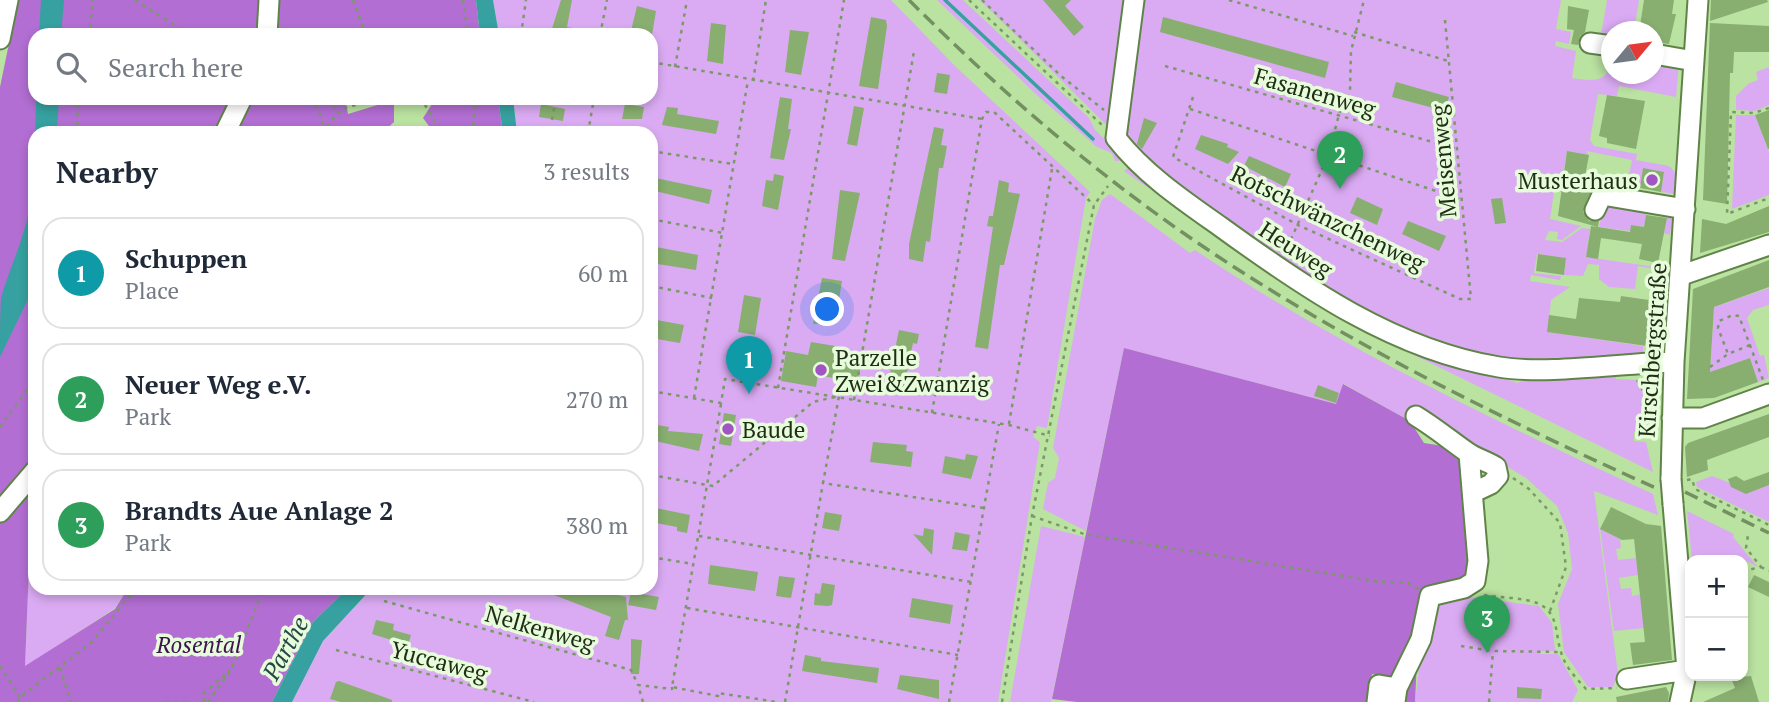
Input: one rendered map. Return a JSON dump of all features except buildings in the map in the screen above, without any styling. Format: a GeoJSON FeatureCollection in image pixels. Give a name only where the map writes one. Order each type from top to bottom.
{"type":"FeatureCollection","features":[{"type":"Feature","properties":{"kind":"street"},"geometry":{"type":"LineString","coordinates":[[0,40],[8,0]]}},
{"type":"Feature","properties":{"kind":"street"},"geometry":{"type":"LineString","coordinates":[[267,28],[269,0]]}},
{"type":"Feature","properties":{"kind":"street"},"geometry":{"type":"LineString","coordinates":[[1116,138],[1134,0]]}},
{"type":"Feature","properties":{"kind":"street","name":"Kirschbergstraße"},"geometry":{"type":"LineString","coordinates":[[1685,646],[1665,418],[1669,357],[1682,275],[1698,0]]}},
{"type":"Feature","properties":{"kind":"street"},"geometry":{"type":"LineString","coordinates":[[1590,43],[1601,44]]}},
{"type":"Feature","properties":{"kind":"street"},"geometry":{"type":"LineString","coordinates":[[1664,56],[1694,61]]}},
{"type":"Feature","properties":{"kind":"street"},"geometry":{"type":"LineString","coordinates":[[228,126],[239,105]]}},
{"type":"Feature","properties":{"kind":"street","name":"Heuweg"},"geometry":{"type":"LineString","coordinates":[[1116,138],[1130,156],[1187,203],[1277,268],[1409,341],[1449,357],[1524,369],[1625,363],[1669,357]]}},
{"type":"Feature","properties":{"kind":"street"},"geometry":{"type":"LineString","coordinates":[[1595,210],[1602,195],[1685,209]]}},
{"type":"Feature","properties":{"kind":"street"},"geometry":{"type":"LineString","coordinates":[[1682,275],[1769,245]]}},
{"type":"Feature","properties":{"kind":"street"},"geometry":{"type":"LineString","coordinates":[[1665,418],[1703,418],[1766,389]]}},
{"type":"Feature","properties":{"kind":"street"},"geometry":{"type":"LineString","coordinates":[[1416,416],[1454,440],[1469,454],[1479,455],[1496,467],[1498,476],[1492,484],[1474,492]]}},
{"type":"Feature","properties":{"kind":"street"},"geometry":{"type":"LineString","coordinates":[[1377,702],[1380,685],[1396,695],[1421,639],[1430,596],[1464,588],[1475,581],[1478,561],[1469,454]]}},
{"type":"Feature","properties":{"kind":"street"},"geometry":{"type":"LineString","coordinates":[[0,512],[28,479]]}},
{"type":"Feature","properties":{"kind":"street"},"geometry":{"type":"LineString","coordinates":[[1620,684],[1685,670]]}},
{"type":"Feature","properties":{"kind":"street","name":"Kirschbergstraße"},"geometry":{"type":"LineString","coordinates":[[1680,702],[1685,679]]}},
{"type":"Feature","properties":{"kind":"path"},"geometry":{"type":"LineString","coordinates":[[90,28],[93,0]]}},
{"type":"Feature","properties":{"kind":"path"},"geometry":{"type":"LineString","coordinates":[[135,0],[179,28]]}},
{"type":"Feature","properties":{"kind":"path"},"geometry":{"type":"LineString","coordinates":[[353,0],[363,28]]}},
{"type":"Feature","properties":{"kind":"path"},"geometry":{"type":"LineString","coordinates":[[463,0],[467,28]]}},
{"type":"Feature","properties":{"kind":"path"},"geometry":{"type":"LineString","coordinates":[[522,28],[526,0]]}},
{"type":"Feature","properties":{"kind":"path"},"geometry":{"type":"LineString","coordinates":[[601,28],[607,0]]}},
{"type":"Feature","properties":{"kind":"path"},"geometry":{"type":"LineString","coordinates":[[676,67],[687,0]]}},
{"type":"Feature","properties":{"kind":"path"},"geometry":{"type":"LineString","coordinates":[[694,398],[733,164],[766,0]]}},
{"type":"Feature","properties":{"kind":"path"},"geometry":{"type":"LineString","coordinates":[[778,388],[844,0]]}},
{"type":"Feature","properties":{"kind":"path"},"geometry":{"type":"LineString","coordinates":[[969,0],[1116,138]]}},
{"type":"Feature","properties":{"kind":"path"},"geometry":{"type":"LineString","coordinates":[[982,0],[1061,76],[1104,111],[1120,103]]}},
{"type":"Feature","properties":{"kind":"path"},"geometry":{"type":"LineString","coordinates":[[1229,0],[1449,61]]}},
{"type":"Feature","properties":{"kind":"path"},"geometry":{"type":"LineString","coordinates":[[1277,268],[1328,156],[1339,115],[1350,90],[1354,34],[1364,0]]}},
{"type":"Feature","properties":{"kind":"path","name":"Meisenweg"},"geometry":{"type":"LineString","coordinates":[[1445,20],[1471,299]]}},
{"type":"Feature","properties":{"kind":"path"},"geometry":{"type":"LineString","coordinates":[[854,400],[914,51]]}},
{"type":"Feature","properties":{"kind":"path"},"geometry":{"type":"LineString","coordinates":[[658,63],[982,119]]}},
{"type":"Feature","properties":{"kind":"path","name":"Fasanenweg"},"geometry":{"type":"LineString","coordinates":[[1165,66],[1457,149]]}},
{"type":"Feature","properties":{"kind":"path"},"geometry":{"type":"LineString","coordinates":[[1193,97],[1190,109],[1462,201]]}},
{"type":"Feature","properties":{"kind":"path"},"geometry":{"type":"LineString","coordinates":[[77,126],[78,105]]}},
{"type":"Feature","properties":{"kind":"path"},"geometry":{"type":"LineString","coordinates":[[316,105],[324,126]]}},
{"type":"Feature","properties":{"kind":"path"},"geometry":{"type":"LineString","coordinates":[[321,105],[342,109],[355,105]]}},
{"type":"Feature","properties":{"kind":"path"},"geometry":{"type":"LineString","coordinates":[[425,105],[439,126]]}},
{"type":"Feature","properties":{"kind":"path"},"geometry":{"type":"LineString","coordinates":[[473,126],[475,105]]}},
{"type":"Feature","properties":{"kind":"path"},"geometry":{"type":"LineString","coordinates":[[552,120],[555,105]]}},
{"type":"Feature","properties":{"kind":"path"},"geometry":{"type":"LineString","coordinates":[[589,126],[593,105]]}},
{"type":"Feature","properties":{"kind":"path"},"geometry":{"type":"LineString","coordinates":[[1769,107],[1754,113],[1731,112],[1727,214],[1769,198]]}},
{"type":"Feature","properties":{"kind":"path"},"geometry":{"type":"LineString","coordinates":[[327,126],[342,109]]}},
{"type":"Feature","properties":{"kind":"path","name":"Rotschwänzchenweg"},"geometry":{"type":"LineString","coordinates":[[1190,109],[1173,157],[1298,225],[1460,299],[1471,299]]}},
{"type":"Feature","properties":{"kind":"path"},"geometry":{"type":"LineString","coordinates":[[932,413],[982,119],[986,112],[994,112],[1052,169],[1094,205]]}},
{"type":"Feature","properties":{"kind":"path"},"geometry":{"type":"LineString","coordinates":[[658,152],[733,164]]}},
{"type":"Feature","properties":{"kind":"path"},"geometry":{"type":"LineString","coordinates":[[1009,425],[1052,169]]}},
{"type":"Feature","properties":{"kind":"path"},"geometry":{"type":"LineString","coordinates":[[1002,702],[1032,516],[1094,205],[1108,186]]}},
{"type":"Feature","properties":{"kind":"path"},"geometry":{"type":"LineString","coordinates":[[658,220],[723,233]]}},
{"type":"Feature","properties":{"kind":"path"},"geometry":{"type":"LineString","coordinates":[[658,287],[712,298]]}},
{"type":"Feature","properties":{"kind":"path"},"geometry":{"type":"LineString","coordinates":[[1668,304],[1657,313],[1654,335],[1669,357]]}},
{"type":"Feature","properties":{"kind":"path"},"geometry":{"type":"LineString","coordinates":[[1728,354],[1718,328],[1719,321],[1733,315],[1739,316],[1766,389]]}},
{"type":"Feature","properties":{"kind":"path"},"geometry":{"type":"LineString","coordinates":[[1710,367],[1728,354],[1750,345]]}},
{"type":"Feature","properties":{"kind":"path"},"geometry":{"type":"LineString","coordinates":[[1625,363],[1665,418]]}},
{"type":"Feature","properties":{"kind":"path"},"geometry":{"type":"LineString","coordinates":[[672,687],[725,379],[1009,425],[1050,436]]}},
{"type":"Feature","properties":{"kind":"path"},"geometry":{"type":"LineString","coordinates":[[0,427],[28,389]]}},
{"type":"Feature","properties":{"kind":"path"},"geometry":{"type":"LineString","coordinates":[[658,392],[721,403]]}},
{"type":"Feature","properties":{"kind":"path"},"geometry":{"type":"LineString","coordinates":[[785,702],[839,396]]}},
{"type":"Feature","properties":{"kind":"path"},"geometry":{"type":"LineString","coordinates":[[658,476],[713,486],[813,402],[839,396]]}},
{"type":"Feature","properties":{"kind":"path"},"geometry":{"type":"LineString","coordinates":[[949,702],[999,424]]}},
{"type":"Feature","properties":{"kind":"path"},"geometry":{"type":"LineString","coordinates":[[1496,467],[1529,489],[1560,523],[1566,567],[1550,611]]}},
{"type":"Feature","properties":{"kind":"path"},"geometry":{"type":"LineString","coordinates":[[824,483],[984,508]]}},
{"type":"Feature","properties":{"kind":"path"},"geometry":{"type":"LineString","coordinates":[[1693,483],[1695,489],[1769,525]]}},
{"type":"Feature","properties":{"kind":"path"},"geometry":{"type":"LineString","coordinates":[[1032,516],[1084,534],[1374,581],[1408,583],[1430,596]]}},
{"type":"Feature","properties":{"kind":"path"},"geometry":{"type":"LineString","coordinates":[[1748,535],[1746,548],[1761,567],[1769,571]]}},
{"type":"Feature","properties":{"kind":"path"},"geometry":{"type":"LineString","coordinates":[[699,536],[971,582]]}},
{"type":"Feature","properties":{"kind":"path"},"geometry":{"type":"LineString","coordinates":[[658,558],[693,564]]}},
{"type":"Feature","properties":{"kind":"path"},"geometry":{"type":"LineString","coordinates":[[1748,570],[1761,567]]}},
{"type":"Feature","properties":{"kind":"path"},"geometry":{"type":"LineString","coordinates":[[1464,588],[1481,595],[1538,603],[1550,611],[1557,627],[1560,652],[1571,672],[1586,689],[1620,684]]}},
{"type":"Feature","properties":{"kind":"path"},"geometry":{"type":"LineString","coordinates":[[18,702],[20,697],[92,642],[130,595]]}},
{"type":"Feature","properties":{"kind":"path"},"geometry":{"type":"LineString","coordinates":[[232,668],[202,694],[206,702],[232,668],[261,595]]}},
{"type":"Feature","properties":{"kind":"path","name":"Nelkenweg"},"geometry":{"type":"LineString","coordinates":[[384,601],[631,670],[638,685]]}},
{"type":"Feature","properties":{"kind":"path"},"geometry":{"type":"LineString","coordinates":[[687,608],[958,654]]}},
{"type":"Feature","properties":{"kind":"path"},"geometry":{"type":"LineString","coordinates":[[1461,646],[1493,651],[1560,652]]}},
{"type":"Feature","properties":{"kind":"path","name":"Yuccaweg"},"geometry":{"type":"LineString","coordinates":[[336,650],[534,702]]}},
{"type":"Feature","properties":{"kind":"path"},"geometry":{"type":"LineString","coordinates":[[1489,702],[1493,651]]}},
{"type":"Feature","properties":{"kind":"path"},"geometry":{"type":"LineString","coordinates":[[0,666],[20,697]]}},
{"type":"Feature","properties":{"kind":"path"},"geometry":{"type":"LineString","coordinates":[[60,668],[71,702]]}},
{"type":"Feature","properties":{"kind":"path"},"geometry":{"type":"LineString","coordinates":[[643,702],[638,685],[672,687],[718,696]]}},
{"type":"Feature","properties":{"kind":"path"},"geometry":{"type":"LineString","coordinates":[[717,702],[718,693],[776,702]]}},
{"type":"Feature","properties":{"kind":"path"},"geometry":{"type":"LineString","coordinates":[[166,702],[191,702]]}},
{"type":"Feature","properties":{"kind":"shaded area"},"geometry":{"type":"Polygon","coordinates":[[[493,0],[891,0],[955,66],[1090,192],[1086,198],[1047,428],[1037,426],[1033,437],[1040,442],[998,702],[292,702],[323,641],[366,595],[658,595],[658,126],[516,126],[514,105],[658,105],[658,28],[498,28],[493,0]]]}},
{"type":"Feature","properties":{"kind":"shaded area"},"geometry":{"type":"Polygon","coordinates":[[[937,0],[963,0],[1089,118],[1095,130],[1122,155],[1122,161],[1115,161],[1112,153],[1097,147],[1039,97],[937,0]]]}},
{"type":"Feature","properties":{"kind":"shaded area"},"geometry":{"type":"Polygon","coordinates":[[[980,0],[1561,0],[1556,29],[1571,32],[1569,44],[1556,41],[1555,46],[1576,51],[1572,78],[1601,78],[1601,84],[1664,84],[1664,60],[1679,63],[1676,97],[1619,86],[1617,96],[1598,94],[1590,140],[1594,146],[1637,154],[1636,160],[1669,166],[1678,175],[1676,194],[1661,192],[1664,172],[1644,169],[1640,188],[1627,185],[1632,160],[1586,151],[1589,155],[1567,151],[1563,176],[1591,182],[1590,186],[1563,181],[1562,192],[1554,192],[1550,219],[1590,228],[1581,226],[1562,240],[1557,239],[1558,232],[1549,231],[1545,240],[1562,242],[1582,228],[1590,229],[1586,257],[1662,268],[1660,277],[1656,276],[1656,269],[1638,266],[1635,289],[1609,287],[1599,279],[1599,265],[1588,264],[1583,276],[1564,275],[1566,258],[1537,254],[1534,273],[1561,276],[1560,280],[1531,275],[1530,281],[1570,287],[1551,300],[1548,332],[1643,346],[1643,354],[1522,365],[1431,342],[1301,276],[1134,152],[980,0]]]}},
{"type":"Feature","properties":{"kind":"shaded area"},"geometry":{"type":"Polygon","coordinates":[[[1607,0],[1639,0],[1636,21],[1603,21],[1607,0]]]}},
{"type":"Feature","properties":{"kind":"shaded area"},"geometry":{"type":"Polygon","coordinates":[[[1769,67],[1769,105],[1755,111],[1736,110],[1736,96],[1748,84],[1758,80],[1756,72],[1769,67]]]}},
{"type":"Feature","properties":{"kind":"shaded area"},"geometry":{"type":"Polygon","coordinates":[[[1736,115],[1755,115],[1769,152],[1769,195],[1732,209],[1736,115]]]}},
{"type":"Feature","properties":{"kind":"shaded area"},"geometry":{"type":"Polygon","coordinates":[[[1131,165],[1308,293],[1491,374],[1518,383],[1533,373],[1616,369],[1616,379],[1658,381],[1655,434],[1634,432],[1634,441],[1646,442],[1653,472],[1410,353],[1299,292],[1124,171],[1131,165]]]}},
{"type":"Feature","properties":{"kind":"shaded area"},"geometry":{"type":"Polygon","coordinates":[[[1110,194],[1190,253],[1195,250],[1305,319],[1362,351],[1535,439],[1653,494],[1658,515],[1594,491],[1618,674],[1613,687],[1588,687],[1564,652],[1558,604],[1572,569],[1568,533],[1557,506],[1526,478],[1480,450],[1410,421],[1344,384],[1337,404],[1124,348],[1086,531],[1043,509],[1048,483],[1055,478],[1059,458],[1053,448],[1095,219],[1102,200],[1110,194]]]}},
{"type":"Feature","properties":{"kind":"shaded area"},"geometry":{"type":"Polygon","coordinates":[[[1604,204],[1673,212],[1670,235],[1664,233],[1668,213],[1647,210],[1644,227],[1631,225],[1630,231],[1599,227],[1604,204]]]}},
{"type":"Feature","properties":{"kind":"shaded area"},"geometry":{"type":"Polygon","coordinates":[[[1769,288],[1769,305],[1753,310],[1747,318],[1760,356],[1764,355],[1769,378],[1758,382],[1750,358],[1710,372],[1714,307],[1769,288]]]}},
{"type":"Feature","properties":{"kind":"shaded area"},"geometry":{"type":"Polygon","coordinates":[[[1712,476],[1730,483],[1746,494],[1769,485],[1769,522],[1697,487],[1696,482],[1712,476]]]}},
{"type":"Feature","properties":{"kind":"shaded area"},"geometry":{"type":"Polygon","coordinates":[[[1687,511],[1734,534],[1733,537],[1748,555],[1691,555],[1687,511]]]}},
{"type":"Feature","properties":{"kind":"shaded area"},"geometry":{"type":"Polygon","coordinates":[[[1041,526],[1085,537],[1051,702],[1010,702],[1041,526]]]}},
{"type":"Feature","properties":{"kind":"shaded area"},"geometry":{"type":"Polygon","coordinates":[[[1600,529],[1620,539],[1621,548],[1616,549],[1618,560],[1636,558],[1638,575],[1619,578],[1621,589],[1631,588],[1632,596],[1641,594],[1644,628],[1614,631],[1600,529]]]}},
{"type":"Feature","properties":{"kind":"shaded area"},"geometry":{"type":"Polygon","coordinates":[[[1748,555],[1758,567],[1748,562],[1748,555]]]}},
{"type":"Feature","properties":{"kind":"shaded area"},"geometry":{"type":"Polygon","coordinates":[[[28,591],[28,595],[123,595],[115,608],[25,667],[28,591]]]}},
{"type":"Feature","properties":{"kind":"shaded area"},"geometry":{"type":"Polygon","coordinates":[[[1461,596],[1539,606],[1552,623],[1555,651],[1540,651],[1540,654],[1558,654],[1578,690],[1572,702],[1415,702],[1429,619],[1440,601],[1461,596]]]}},
{"type":"Feature","properties":{"kind":"green space","name":"Rosental"},"geometry":{"type":"Polygon","coordinates":[[[18,0],[476,0],[479,28],[28,28],[28,105],[346,105],[348,114],[378,105],[394,105],[394,122],[390,126],[28,126],[28,591],[25,666],[115,609],[124,595],[341,595],[313,622],[272,702],[0,702],[0,87],[18,0]]]}},
{"type":"Feature","properties":{"kind":"green space"},"geometry":{"type":"Polygon","coordinates":[[[431,105],[499,105],[502,126],[429,126],[423,118],[431,105]]]}},
{"type":"Feature","properties":{"kind":"green space"},"geometry":{"type":"Polygon","coordinates":[[[1124,348],[1336,404],[1343,384],[1410,421],[1424,443],[1449,447],[1464,461],[1472,561],[1463,580],[1433,586],[1418,640],[1415,702],[1399,702],[1402,680],[1372,674],[1367,702],[1077,702],[1052,699],[1124,348]]]}},
{"type":"Feature","properties":{"kind":"water"},"geometry":{"type":"Polygon","coordinates":[[[41,0],[64,0],[62,28],[39,28],[41,0]]]}},
{"type":"Feature","properties":{"kind":"water"},"geometry":{"type":"Polygon","coordinates":[[[476,0],[493,0],[498,28],[479,28],[476,0]]]}},
{"type":"Feature","properties":{"kind":"water"},"geometry":{"type":"Polygon","coordinates":[[[36,105],[59,105],[57,126],[35,126],[36,105]]]}},
{"type":"Feature","properties":{"kind":"water"},"geometry":{"type":"Polygon","coordinates":[[[499,105],[514,105],[516,126],[502,126],[499,105]]]}},
{"type":"Feature","properties":{"kind":"water"},"geometry":{"type":"Polygon","coordinates":[[[28,216],[28,299],[0,357],[1,298],[28,216]]]}},
{"type":"Feature","properties":{"kind":"water"},"geometry":{"type":"Polygon","coordinates":[[[341,595],[366,595],[323,641],[292,702],[272,702],[313,622],[341,595]]]}},
{"type":"Feature","properties":{"kind":"waterway"},"geometry":{"type":"LineString","coordinates":[[945,0],[1093,139]]}},
{"type":"Feature","properties":{"kind":"railway"},"geometry":{"type":"LineString","coordinates":[[909,0],[1006,92],[1073,149],[1143,204],[1236,268],[1413,371],[1534,432],[1658,489]]}},
{"type":"Feature","properties":{"kind":"railway"},"geometry":{"type":"LineString","coordinates":[[1685,492],[1769,533]]}},
{"type":"Feature","properties":{"kind":"place","name":"Musterhaus"},"geometry":{"type":"Point","coordinates":[1652,180]}},
{"type":"Feature","properties":{"kind":"place","name":"Neuer Weg e.V."},"geometry":{"type":"Point","coordinates":[1340,189]}},
{"type":"Feature","properties":{"kind":"place","name":"Parzelle Zwei&Zwanzig"},"geometry":{"type":"Point","coordinates":[821,370]}},
{"type":"Feature","properties":{"kind":"place","name":"Schuppen"},"geometry":{"type":"Point","coordinates":[749,394]}},
{"type":"Feature","properties":{"kind":"place","name":"Baude"},"geometry":{"type":"Point","coordinates":[728,429]}},
{"type":"Feature","properties":{"kind":"place","name":"Brandts Aue Anlage 2"},"geometry":{"type":"Point","coordinates":[1487,653]}},
{"type":"Feature","properties":{"kind":"water label","name":"Parthe"},"geometry":{"type":"Point","coordinates":[285,648]}}]}
